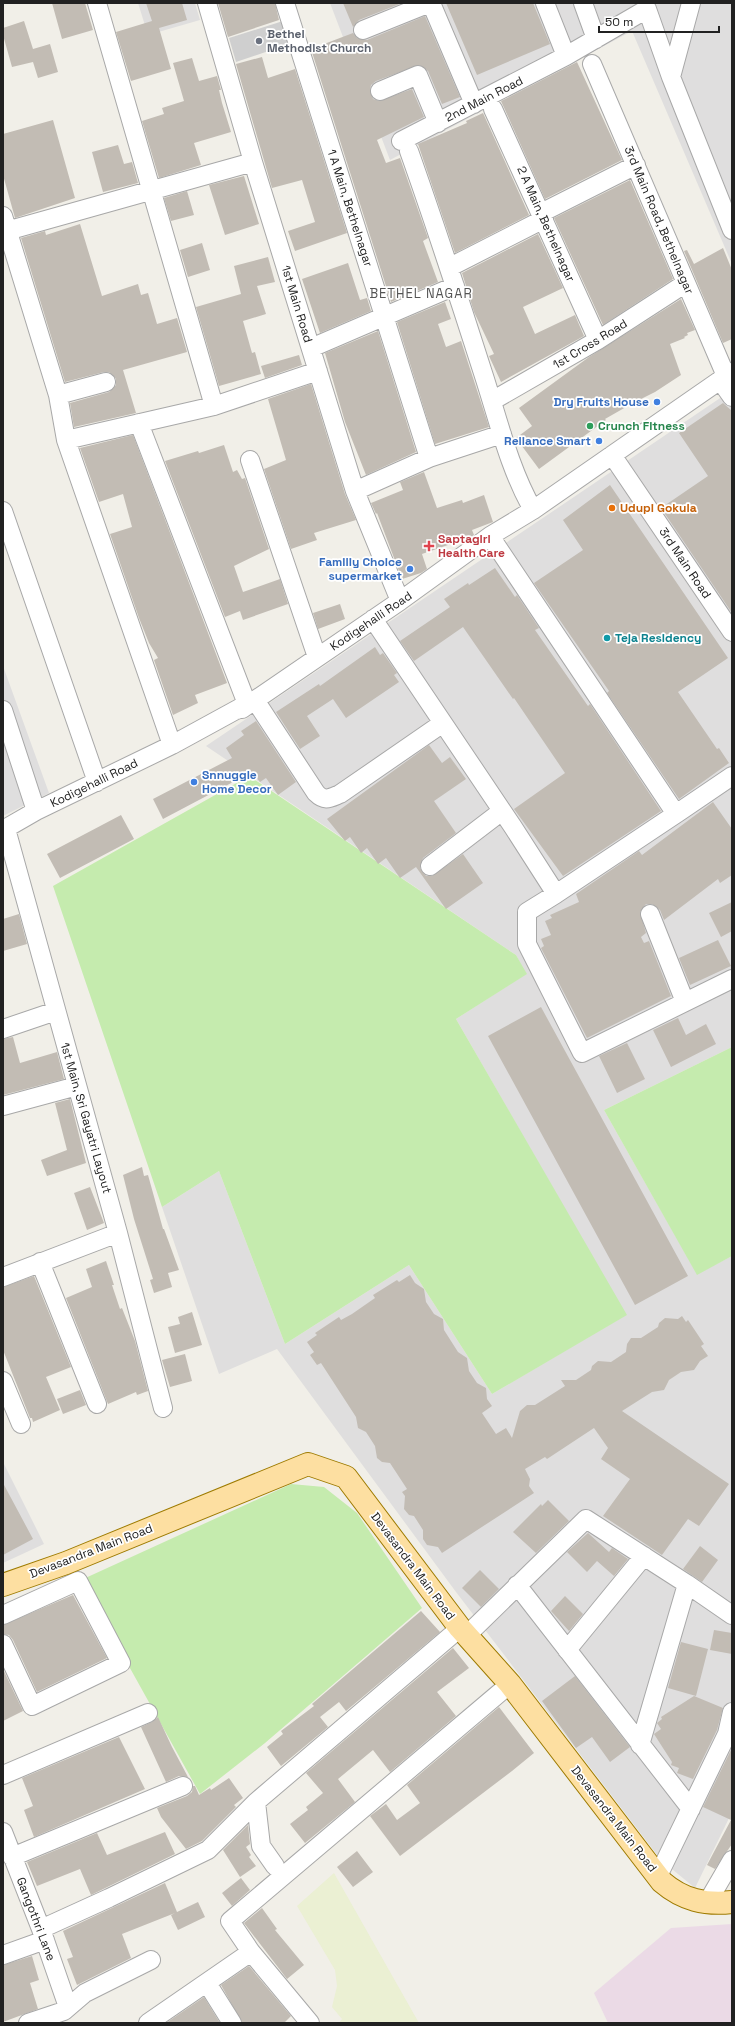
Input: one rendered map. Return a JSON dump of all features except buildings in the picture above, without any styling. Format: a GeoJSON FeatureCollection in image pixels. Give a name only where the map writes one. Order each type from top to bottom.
{"type":"FeatureCollection","features":[{"type":"Feature","properties":{"kind":"main road","name":"Devasandra Main Road"},"geometry":{"type":"LineString","coordinates":[[3,1585],[66,1563],[308,1464],[346,1478],[463,1631],[510,1684],[658,1876],[672,1890],[683,1896],[707,1903],[732,1902]]}},
{"type":"Feature","properties":{"kind":"street"},"geometry":{"type":"LineString","coordinates":[[97,3],[214,406]]}},
{"type":"Feature","properties":{"kind":"street","name":"1st Main Road"},"geometry":{"type":"LineString","coordinates":[[207,3],[253,162],[355,490],[400,601]]}},
{"type":"Feature","properties":{"kind":"street","name":"1 A Main, Bethelnagar"},"geometry":{"type":"LineString","coordinates":[[284,3],[429,458]]}},
{"type":"Feature","properties":{"kind":"street"},"geometry":{"type":"LineString","coordinates":[[363,30],[430,3],[474,104]]}},
{"type":"Feature","properties":{"kind":"street"},"geometry":{"type":"LineString","coordinates":[[545,3],[566,56]]}},
{"type":"Feature","properties":{"kind":"street"},"geometry":{"type":"LineString","coordinates":[[583,3],[596,39]]}},
{"type":"Feature","properties":{"kind":"street"},"geometry":{"type":"LineString","coordinates":[[671,77],[691,3]]}},
{"type":"Feature","properties":{"kind":"street"},"geometry":{"type":"LineString","coordinates":[[654,6],[671,77],[732,230]]}},
{"type":"Feature","properties":{"kind":"street","name":"2nd Main Road"},"geometry":{"type":"LineString","coordinates":[[450,267],[405,146],[438,123],[566,56],[654,6]]}},
{"type":"Feature","properties":{"kind":"street","name":"3rd Main Road, Bethelnagar"},"geometry":{"type":"LineString","coordinates":[[592,64],[726,376],[732,397]]}},
{"type":"Feature","properties":{"kind":"street"},"geometry":{"type":"LineString","coordinates":[[380,91],[418,75],[438,123]]}},
{"type":"Feature","properties":{"kind":"street","name":"2 A Main, Bethelnagar"},"geometry":{"type":"LineString","coordinates":[[493,109],[598,340]]}},
{"type":"Feature","properties":{"kind":"street"},"geometry":{"type":"LineString","coordinates":[[172,745],[66,440],[58,395],[5,226],[151,190],[253,162]]}},
{"type":"Feature","properties":{"kind":"street"},"geometry":{"type":"LineString","coordinates":[[534,510],[523,492],[502,434],[450,267],[636,166]]}},
{"type":"Feature","properties":{"kind":"street","name":"1st Cross Road"},"geometry":{"type":"LineString","coordinates":[[492,401],[598,340],[686,283]]}},
{"type":"Feature","properties":{"kind":"street"},"geometry":{"type":"LineString","coordinates":[[311,348],[455,286]]}},
{"type":"Feature","properties":{"kind":"street"},"geometry":{"type":"LineString","coordinates":[[66,440],[214,406],[318,371]]}},
{"type":"Feature","properties":{"kind":"street","name":"Kodigehalli Road"},"geometry":{"type":"LineString","coordinates":[[6,834],[36,812],[172,745],[251,702],[400,601],[490,536],[534,510],[726,376]]}},
{"type":"Feature","properties":{"kind":"street"},"geometry":{"type":"LineString","coordinates":[[58,395],[106,382]]}},
{"type":"Feature","properties":{"kind":"street"},"geometry":{"type":"LineString","coordinates":[[139,423],[251,702],[321,798],[327,800],[340,794],[443,723]]}},
{"type":"Feature","properties":{"kind":"street"},"geometry":{"type":"LineString","coordinates":[[355,490],[429,458],[502,434]]}},
{"type":"Feature","properties":{"kind":"street","name":"3rd Main Road"},"geometry":{"type":"LineString","coordinates":[[612,456],[732,632]]}},
{"type":"Feature","properties":{"kind":"street"},"geometry":{"type":"LineString","coordinates":[[250,460],[317,658]]}},
{"type":"Feature","properties":{"kind":"street"},"geometry":{"type":"LineString","coordinates":[[3,511],[97,782]]}},
{"type":"Feature","properties":{"kind":"street"},"geometry":{"type":"LineString","coordinates":[[490,536],[676,814]]}},
{"type":"Feature","properties":{"kind":"street"},"geometry":{"type":"LineString","coordinates":[[373,619],[502,810],[556,894]]}},
{"type":"Feature","properties":{"kind":"street"},"geometry":{"type":"LineString","coordinates":[[6,834],[251,702]]}},
{"type":"Feature","properties":{"kind":"street"},"geometry":{"type":"LineString","coordinates":[[3,710],[36,812]]}},
{"type":"Feature","properties":{"kind":"street"},"geometry":{"type":"LineString","coordinates":[[732,776],[527,912],[528,944],[582,1053],[732,979]]}},
{"type":"Feature","properties":{"kind":"street"},"geometry":{"type":"LineString","coordinates":[[430,866],[502,810]]}},
{"type":"Feature","properties":{"kind":"street","name":"1st Main, Sri Gayatri Layout"},"geometry":{"type":"LineString","coordinates":[[6,834],[118,1233],[163,1408]]}},
{"type":"Feature","properties":{"kind":"street"},"geometry":{"type":"LineString","coordinates":[[650,914],[685,1002]]}},
{"type":"Feature","properties":{"kind":"street"},"geometry":{"type":"LineString","coordinates":[[3,1028],[56,1011]]}},
{"type":"Feature","properties":{"kind":"street"},"geometry":{"type":"LineString","coordinates":[[3,1106],[77,1086]]}},
{"type":"Feature","properties":{"kind":"street"},"geometry":{"type":"LineString","coordinates":[[3,1277],[118,1233]]}},
{"type":"Feature","properties":{"kind":"street"},"geometry":{"type":"LineString","coordinates":[[40,1262],[97,1404]]}},
{"type":"Feature","properties":{"kind":"street"},"geometry":{"type":"LineString","coordinates":[[3,1381],[21,1424]]}},
{"type":"Feature","properties":{"kind":"street"},"geometry":{"type":"LineString","coordinates":[[3,1954],[109,1898],[208,1850],[256,1802],[517,1585],[586,1519],[732,1615]]}},
{"type":"Feature","properties":{"kind":"street"},"geometry":{"type":"LineString","coordinates":[[567,1650],[644,1556]]}},
{"type":"Feature","properties":{"kind":"street"},"geometry":{"type":"LineString","coordinates":[[32,1575],[41,1598]]}},
{"type":"Feature","properties":{"kind":"street"},"geometry":{"type":"LineString","coordinates":[[3,1615],[78,1581],[121,1662],[32,1706],[3,1644]]}},
{"type":"Feature","properties":{"kind":"street"},"geometry":{"type":"LineString","coordinates":[[640,1745],[687,1584]]}},
{"type":"Feature","properties":{"kind":"street"},"geometry":{"type":"LineString","coordinates":[[517,1585],[691,1809]]}},
{"type":"Feature","properties":{"kind":"street"},"geometry":{"type":"LineString","coordinates":[[310,2023],[251,1952],[230,1921],[510,1684]]}},
{"type":"Feature","properties":{"kind":"street"},"geometry":{"type":"LineString","coordinates":[[658,1876],[727,1734],[732,1712]]}},
{"type":"Feature","properties":{"kind":"street"},"geometry":{"type":"LineString","coordinates":[[3,1775],[148,1713]]}},
{"type":"Feature","properties":{"kind":"street"},"geometry":{"type":"LineString","coordinates":[[11,1867],[183,1786]]}},
{"type":"Feature","properties":{"kind":"street"},"geometry":{"type":"LineString","coordinates":[[256,1802],[261,1846],[275,1866]]}},
{"type":"Feature","properties":{"kind":"street","name":"Gangothri Lane"},"geometry":{"type":"LineString","coordinates":[[3,1832],[11,1867],[43,1934],[68,2007]]}},
{"type":"Feature","properties":{"kind":"street"},"geometry":{"type":"LineString","coordinates":[[707,1903],[732,1860]]}},
{"type":"Feature","properties":{"kind":"street"},"geometry":{"type":"LineString","coordinates":[[153,2022],[251,1952]]}},
{"type":"Feature","properties":{"kind":"street"},"geometry":{"type":"LineString","coordinates":[[28,2023],[64,2011],[85,1993],[152,1960]]}},
{"type":"Feature","properties":{"kind":"street"},"geometry":{"type":"LineString","coordinates":[[207,1983],[232,2023]]}},
{"type":"Feature","properties":{"kind":"shaded area"},"geometry":{"type":"Polygon","coordinates":[[[138,3],[195,3],[200,20],[148,35],[138,3]]]}},
{"type":"Feature","properties":{"kind":"shaded area"},"geometry":{"type":"Polygon","coordinates":[[[330,3],[732,3],[732,264],[632,31],[390,160],[330,3]]]}},
{"type":"Feature","properties":{"kind":"shaded area","name":"Bethel Methodist Church"},"geometry":{"type":"Polygon","coordinates":[[[283,21],[289,44],[236,62],[229,38],[283,21]]]}},
{"type":"Feature","properties":{"kind":"shaded area"},"geometry":{"type":"Polygon","coordinates":[[[732,390],[732,1047],[604,1110],[697,1274],[732,1256],[732,1812],[695,1888],[661,1860],[456,1592],[277,1349],[219,1374],[162,1207],[219,1171],[285,1344],[409,1265],[492,1394],[626,1315],[456,1019],[526,974],[516,955],[206,746],[732,390]]]}},
{"type":"Feature","properties":{"kind":"shaded area"},"geometry":{"type":"Polygon","coordinates":[[[3,666],[49,793],[3,816],[3,666]]]}},
{"type":"Feature","properties":{"kind":"shaded area"},"geometry":{"type":"Polygon","coordinates":[[[3,1462],[44,1544],[3,1563],[3,1462]]]}},
{"type":"Feature","properties":{"kind":"shaded area"},"geometry":{"type":"Polygon","coordinates":[[[732,1924],[732,2023],[608,2023],[594,1993],[671,1928],[732,1924]]]}},
{"type":"Feature","properties":{"kind":"green space"},"geometry":{"type":"Polygon","coordinates":[[[249,776],[516,955],[527,974],[456,1019],[627,1315],[492,1394],[409,1265],[285,1344],[219,1171],[162,1207],[53,886],[249,776]]]}},
{"type":"Feature","properties":{"kind":"green space"},"geometry":{"type":"Polygon","coordinates":[[[732,1047],[732,1256],[697,1275],[604,1110],[732,1047]]]}},
{"type":"Feature","properties":{"kind":"green space"},"geometry":{"type":"Polygon","coordinates":[[[291,1484],[324,1487],[357,1513],[422,1608],[265,1743],[200,1794],[81,1580],[291,1484]]]}},
{"type":"Feature","properties":{"kind":"green space"},"geometry":{"type":"Polygon","coordinates":[[[334,1873],[419,2023],[339,2023],[342,2019],[332,2007],[337,1986],[335,1970],[297,1906],[334,1873]]]}},
{"type":"Feature","properties":{"kind":"place","name":"Bethel Methodist Church"},"geometry":{"type":"Point","coordinates":[259,41]}},
{"type":"Feature","properties":{"kind":"place","name":"Dry Fruits House"},"geometry":{"type":"Point","coordinates":[657,402]}},
{"type":"Feature","properties":{"kind":"place","name":"Crunch Fitness"},"geometry":{"type":"Point","coordinates":[590,426]}},
{"type":"Feature","properties":{"kind":"place","name":"Reliance Smart"},"geometry":{"type":"Point","coordinates":[599,441]}},
{"type":"Feature","properties":{"kind":"place","name":"Udupi Gokula"},"geometry":{"type":"Point","coordinates":[612,508]}},
{"type":"Feature","properties":{"kind":"place","name":"Saptagiri Health Care"},"geometry":{"type":"Point","coordinates":[429,546]}},
{"type":"Feature","properties":{"kind":"place","name":"Familiy Choice supermarket"},"geometry":{"type":"Point","coordinates":[410,569]}},
{"type":"Feature","properties":{"kind":"place","name":"Teja Residency"},"geometry":{"type":"Point","coordinates":[607,638]}},
{"type":"Feature","properties":{"kind":"place","name":"Snnuggle Home Decor"},"geometry":{"type":"Point","coordinates":[194,782]}},
{"type":"Feature","properties":{"kind":"district","name":"BETHEL NAGAR"},"geometry":{"type":"Point","coordinates":[421,293]}}]}
